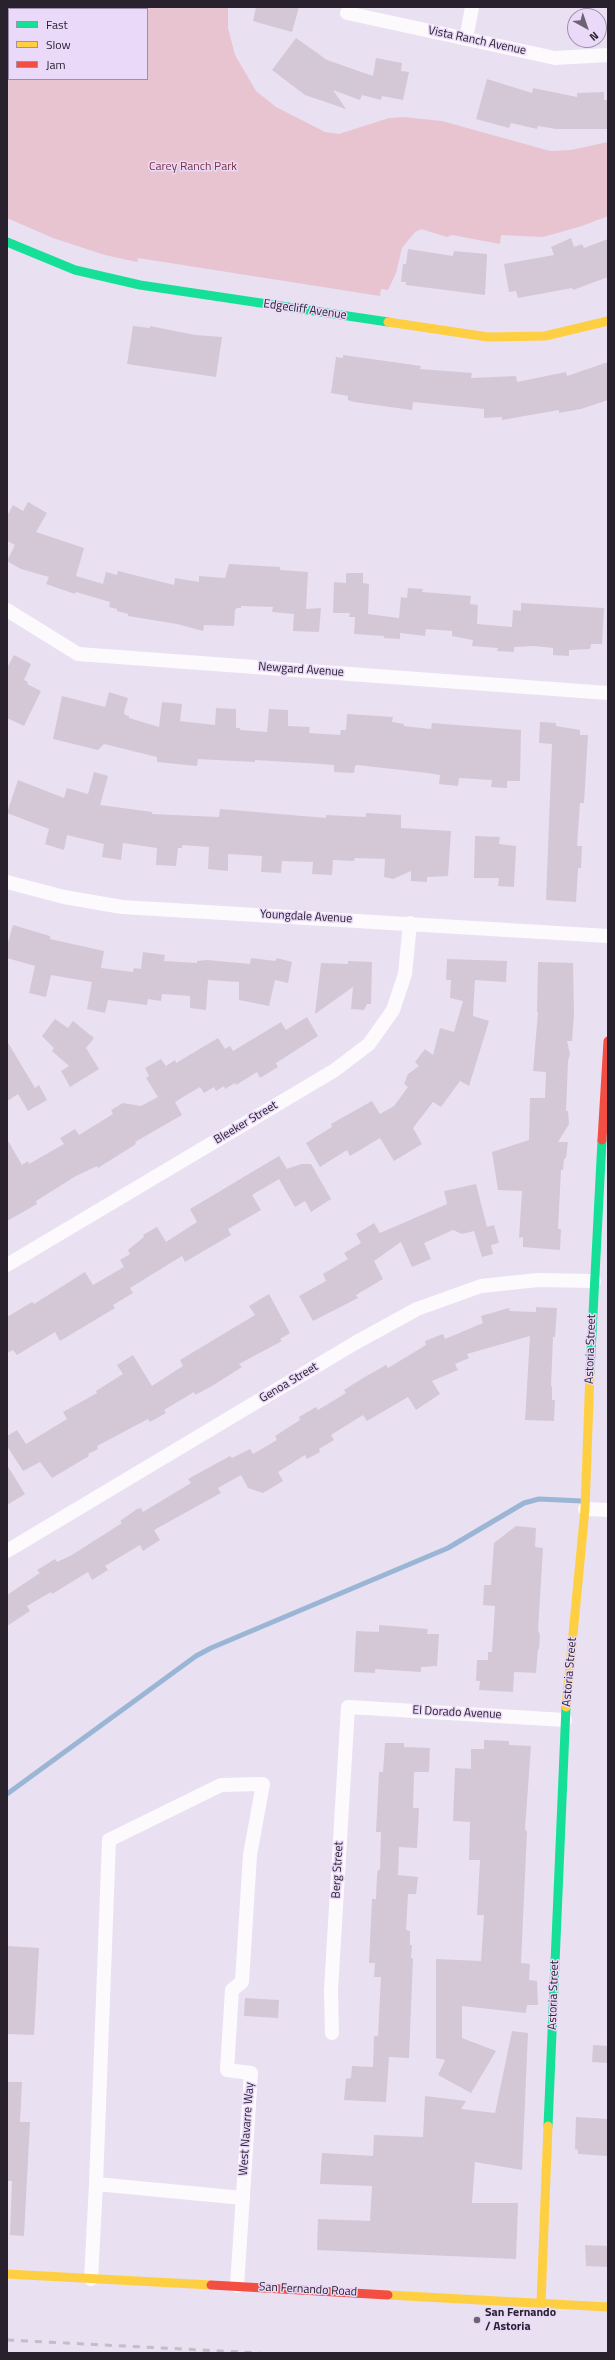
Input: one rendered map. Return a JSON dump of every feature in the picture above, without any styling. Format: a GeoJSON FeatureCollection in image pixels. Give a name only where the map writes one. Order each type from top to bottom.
{"type":"FeatureCollection","features":[{"type":"Feature","properties":{"kind":"street"},"geometry":{"type":"LineString","coordinates":[[466,39],[472,7]]}},
{"type":"Feature","properties":{"kind":"street","name":"Vista Ranch Avenue"},"geometry":{"type":"LineString","coordinates":[[347,13],[555,58],[608,55]]}},
{"type":"Feature","properties":{"kind":"street","name":"Edgecliff Avenue"},"geometry":{"type":"LineString","coordinates":[[7,242],[75,270],[140,286],[488,337],[545,336],[608,321]]}},
{"type":"Feature","properties":{"kind":"street","name":"Newgard Avenue"},"geometry":{"type":"LineString","coordinates":[[7,610],[78,654],[608,693]]}},
{"type":"Feature","properties":{"kind":"street","name":"Youngdale Avenue"},"geometry":{"type":"LineString","coordinates":[[7,882],[64,897],[122,907],[608,936]]}},
{"type":"Feature","properties":{"kind":"street","name":"Bleeker Street"},"geometry":{"type":"LineString","coordinates":[[7,1265],[334,1070],[369,1044],[393,1010],[405,974],[410,923]]}},
{"type":"Feature","properties":{"kind":"street","name":"Astoria Street"},"geometry":{"type":"LineString","coordinates":[[541,2303],[565,1720],[584,1509],[594,1281],[608,1041]]}},
{"type":"Feature","properties":{"kind":"street","name":"Genoa Street"},"geometry":{"type":"LineString","coordinates":[[7,1551],[348,1348],[417,1309],[481,1286],[538,1280],[594,1281]]}},
{"type":"Feature","properties":{"kind":"street"},"geometry":{"type":"LineString","coordinates":[[584,1509],[608,1510]]}},
{"type":"Feature","properties":{"kind":"street","name":"El Dorado Avenue"},"geometry":{"type":"LineString","coordinates":[[348,1707],[565,1720]]}},
{"type":"Feature","properties":{"kind":"street","name":"Berg Street"},"geometry":{"type":"LineString","coordinates":[[332,2033],[331,1990],[348,1707]]}},
{"type":"Feature","properties":{"kind":"street","name":"West Navarre Way"},"geometry":{"type":"LineString","coordinates":[[96,2184],[109,1840],[221,1785],[263,1784],[250,1855],[242,1982],[232,1990],[227,2070],[251,2073],[236,2286]]}},
{"type":"Feature","properties":{"kind":"street"},"geometry":{"type":"LineString","coordinates":[[91,2279],[96,2184],[243,2198]]}},
{"type":"Feature","properties":{"kind":"street","name":"San Fernando Road"},"geometry":{"type":"LineString","coordinates":[[7,2274],[608,2306]]}},
{"type":"Feature","properties":{"kind":"green space","name":"Carey Ranch Park"},"geometry":{"type":"Polygon","coordinates":[[[7,7],[228,7],[228,28],[235,55],[256,91],[276,107],[325,132],[339,134],[389,118],[403,117],[442,121],[550,151],[571,150],[608,142],[608,216],[582,226],[543,237],[501,235],[500,244],[452,235],[447,237],[421,229],[415,232],[402,248],[396,273],[388,290],[381,289],[380,296],[138,258],[137,262],[105,255],[53,238],[7,218],[7,7]]]}},
{"type":"Feature","properties":{"kind":"building"},"geometry":{"type":"Polygon","coordinates":[[[256,7],[299,7],[292,32],[253,21],[256,7]]]}},
{"type":"Feature","properties":{"kind":"building"},"geometry":{"type":"Polygon","coordinates":[[[296,38],[327,60],[373,76],[376,58],[402,63],[401,71],[409,72],[403,100],[382,96],[381,100],[362,95],[360,100],[333,90],[346,109],[305,95],[272,70],[296,38]]]}},
{"type":"Feature","properties":{"kind":"building"},"geometry":{"type":"Polygon","coordinates":[[[487,79],[532,93],[533,88],[577,97],[577,93],[604,92],[604,100],[608,100],[608,129],[556,129],[538,126],[537,129],[511,123],[509,128],[476,119],[487,79]]]}},
{"type":"Feature","properties":{"kind":"building"},"geometry":{"type":"Polygon","coordinates":[[[571,238],[574,247],[582,244],[584,248],[608,239],[608,277],[573,290],[572,288],[518,298],[516,291],[509,292],[504,264],[554,255],[551,247],[571,238]]]}},
{"type":"Feature","properties":{"kind":"building"},"geometry":{"type":"Polygon","coordinates":[[[408,249],[453,256],[454,251],[487,254],[485,295],[406,285],[406,282],[401,282],[403,264],[406,264],[408,249]]]}},
{"type":"Feature","properties":{"kind":"building"},"geometry":{"type":"Polygon","coordinates":[[[133,326],[150,328],[150,326],[195,335],[222,337],[216,377],[127,364],[133,326]]]}},
{"type":"Feature","properties":{"kind":"building"},"geometry":{"type":"Polygon","coordinates":[[[343,355],[421,366],[420,369],[472,373],[471,378],[516,376],[517,382],[566,372],[567,376],[608,362],[608,400],[581,409],[559,413],[559,410],[502,420],[502,417],[484,418],[484,409],[413,402],[412,410],[354,402],[348,400],[348,396],[331,393],[336,357],[343,358],[343,355]]]}},
{"type":"Feature","properties":{"kind":"building"},"geometry":{"type":"Polygon","coordinates":[[[28,502],[47,513],[36,532],[84,548],[76,576],[103,584],[106,572],[117,575],[118,571],[174,585],[175,578],[199,582],[199,576],[225,578],[229,564],[280,567],[280,570],[308,572],[306,609],[321,608],[319,632],[293,631],[294,614],[272,612],[273,607],[241,606],[241,608],[237,608],[235,610],[234,626],[204,625],[203,631],[177,624],[128,616],[128,614],[109,607],[110,602],[76,592],[75,594],[46,584],[49,577],[21,569],[7,561],[15,545],[7,541],[7,516],[13,505],[23,511],[28,502]]]}},
{"type":"Feature","properties":{"kind":"building"},"geometry":{"type":"Polygon","coordinates":[[[346,573],[363,573],[363,583],[369,584],[368,614],[399,618],[401,597],[407,598],[408,588],[423,589],[422,592],[471,596],[470,604],[478,605],[477,624],[512,627],[513,610],[521,611],[521,603],[604,608],[602,644],[591,644],[590,649],[569,650],[569,656],[553,655],[553,648],[534,646],[514,647],[514,652],[497,651],[498,648],[472,646],[473,640],[452,636],[452,631],[426,629],[425,636],[400,633],[400,639],[384,638],[384,636],[354,634],[355,617],[349,617],[350,613],[333,613],[334,582],[346,583],[346,573]]]}},
{"type":"Feature","properties":{"kind":"building"},"geometry":{"type":"Polygon","coordinates":[[[14,655],[31,664],[24,680],[28,682],[27,684],[41,691],[24,726],[7,718],[7,668],[14,655]]]}},
{"type":"Feature","properties":{"kind":"building"},"geometry":{"type":"Polygon","coordinates":[[[109,692],[128,698],[124,712],[125,715],[129,716],[129,718],[159,727],[162,702],[182,704],[180,721],[215,725],[216,708],[236,709],[236,728],[240,728],[240,730],[267,732],[269,709],[288,710],[288,726],[310,727],[309,733],[340,735],[341,730],[346,730],[347,714],[393,717],[392,722],[404,724],[404,726],[431,729],[432,723],[521,730],[520,781],[507,781],[507,788],[491,787],[492,780],[459,778],[458,786],[439,784],[440,775],[428,773],[357,765],[355,766],[354,773],[334,772],[334,765],[255,760],[255,762],[198,759],[197,766],[157,762],[157,757],[104,744],[98,750],[53,739],[62,696],[105,707],[109,692]]]}},
{"type":"Feature","properties":{"kind":"building"},"geometry":{"type":"Polygon","coordinates":[[[540,722],[556,723],[556,726],[580,730],[580,735],[588,735],[584,803],[580,803],[577,846],[582,846],[581,868],[578,868],[576,902],[546,900],[552,744],[539,743],[540,722]]]}},
{"type":"Feature","properties":{"kind":"building"},"geometry":{"type":"Polygon","coordinates":[[[94,772],[108,776],[100,805],[152,812],[152,814],[219,817],[220,809],[326,818],[326,815],[366,817],[366,813],[401,815],[401,828],[451,831],[448,876],[427,877],[427,882],[411,881],[411,871],[393,879],[384,877],[385,859],[355,858],[354,861],[333,860],[332,875],[312,874],[313,862],[282,861],[281,873],[261,872],[262,856],[228,854],[228,871],[208,869],[209,847],[182,845],[182,848],[178,848],[176,866],[156,865],[157,848],[123,843],[121,860],[102,857],[104,844],[67,835],[64,850],[45,844],[49,829],[7,813],[18,780],[64,798],[67,788],[88,794],[94,772]]]}},
{"type":"Feature","properties":{"kind":"building"},"geometry":{"type":"Polygon","coordinates":[[[475,836],[500,837],[499,844],[516,846],[514,887],[498,886],[499,878],[474,878],[475,836]]]}},
{"type":"Feature","properties":{"kind":"building"},"geometry":{"type":"Polygon","coordinates":[[[13,925],[50,936],[50,939],[104,951],[101,968],[133,972],[134,968],[141,969],[143,952],[165,955],[164,961],[197,963],[197,961],[207,960],[250,964],[251,958],[275,961],[277,958],[292,962],[288,983],[275,980],[269,1006],[239,1000],[239,982],[208,980],[206,1010],[190,1008],[190,996],[162,994],[161,1001],[148,999],[147,1005],[108,1000],[105,1013],[87,1009],[92,982],[51,975],[46,997],[29,993],[35,966],[7,958],[7,946],[13,925]]]}},
{"type":"Feature","properties":{"kind":"building"},"geometry":{"type":"Polygon","coordinates":[[[447,959],[507,961],[506,982],[475,980],[473,1016],[489,1021],[469,1086],[460,1081],[441,1107],[433,1102],[413,1128],[422,1144],[394,1161],[380,1138],[350,1156],[347,1150],[320,1167],[306,1143],[332,1127],[331,1124],[372,1101],[380,1114],[394,1106],[408,1087],[404,1084],[408,1074],[419,1066],[415,1062],[425,1049],[433,1055],[440,1028],[454,1032],[463,1001],[450,998],[451,980],[446,980],[447,959]]]}},
{"type":"Feature","properties":{"kind":"building"},"geometry":{"type":"Polygon","coordinates":[[[348,961],[372,962],[371,1004],[367,1004],[364,1010],[351,1009],[353,987],[315,1014],[321,963],[348,964],[348,961]]]}},
{"type":"Feature","properties":{"kind":"building"},"geometry":{"type":"Polygon","coordinates":[[[538,962],[573,963],[574,1014],[572,1041],[567,1041],[570,1054],[568,1061],[566,1111],[568,1111],[569,1124],[558,1142],[568,1142],[563,1170],[561,1170],[558,1229],[561,1229],[560,1250],[523,1247],[523,1237],[519,1238],[522,1191],[498,1190],[492,1152],[529,1140],[530,1098],[545,1098],[546,1072],[533,1071],[538,1012],[538,962]]]}},
{"type":"Feature","properties":{"kind":"building"},"geometry":{"type":"Polygon","coordinates":[[[307,1017],[318,1036],[276,1063],[278,1067],[260,1078],[257,1072],[236,1085],[235,1083],[225,1089],[224,1086],[216,1091],[214,1087],[204,1093],[200,1087],[175,1102],[182,1115],[135,1142],[136,1144],[98,1168],[97,1166],[76,1176],[36,1201],[37,1204],[7,1221],[7,1139],[22,1165],[28,1161],[29,1164],[64,1144],[60,1138],[75,1129],[79,1135],[113,1114],[111,1110],[123,1103],[141,1106],[158,1097],[146,1078],[149,1076],[145,1068],[161,1059],[166,1066],[175,1060],[176,1063],[218,1038],[225,1049],[230,1046],[233,1051],[281,1022],[286,1030],[307,1017]]]}},
{"type":"Feature","properties":{"kind":"building"},"geometry":{"type":"Polygon","coordinates":[[[55,1019],[68,1028],[73,1021],[94,1038],[86,1048],[99,1069],[70,1087],[61,1071],[69,1066],[52,1051],[54,1048],[42,1036],[55,1019]]]}},
{"type":"Feature","properties":{"kind":"building"},"geometry":{"type":"Polygon","coordinates":[[[7,1041],[35,1088],[39,1085],[47,1100],[28,1111],[18,1094],[7,1101],[7,1041]]]}},
{"type":"Feature","properties":{"kind":"building"},"geometry":{"type":"Polygon","coordinates":[[[279,1156],[287,1169],[301,1164],[311,1164],[331,1199],[311,1212],[305,1201],[295,1207],[279,1179],[252,1195],[261,1210],[228,1229],[231,1235],[185,1262],[182,1256],[130,1288],[133,1293],[113,1305],[115,1308],[60,1341],[55,1332],[17,1355],[13,1350],[7,1353],[7,1317],[32,1302],[34,1304],[85,1272],[93,1285],[124,1267],[120,1260],[130,1254],[128,1250],[144,1237],[143,1235],[157,1227],[166,1242],[197,1222],[190,1209],[279,1156]]]}},
{"type":"Feature","properties":{"kind":"building"},"geometry":{"type":"Polygon","coordinates":[[[476,1184],[487,1227],[494,1225],[499,1243],[491,1245],[493,1254],[482,1257],[474,1231],[462,1234],[453,1230],[424,1243],[431,1259],[412,1267],[401,1242],[374,1261],[383,1279],[356,1295],[358,1298],[313,1321],[299,1296],[326,1281],[323,1274],[348,1259],[344,1253],[361,1243],[356,1234],[374,1223],[380,1233],[447,1204],[444,1191],[476,1184]]]}},
{"type":"Feature","properties":{"kind":"building"},"geometry":{"type":"Polygon","coordinates":[[[269,1294],[290,1333],[280,1339],[282,1341],[239,1364],[242,1367],[212,1386],[195,1395],[194,1392],[164,1410],[166,1413],[150,1422],[148,1419],[97,1446],[98,1449],[88,1454],[89,1456],[52,1478],[40,1462],[23,1471],[7,1446],[7,1436],[17,1430],[26,1444],[67,1419],[63,1412],[97,1393],[96,1391],[123,1374],[117,1365],[133,1355],[152,1386],[183,1366],[180,1360],[255,1315],[249,1306],[269,1294]]]}},
{"type":"Feature","properties":{"kind":"building"},"geometry":{"type":"Polygon","coordinates":[[[536,1307],[557,1308],[555,1337],[553,1337],[551,1386],[552,1400],[555,1400],[554,1421],[525,1420],[530,1336],[467,1354],[469,1358],[455,1364],[458,1370],[432,1381],[440,1394],[416,1410],[408,1397],[367,1421],[363,1415],[331,1435],[334,1440],[319,1449],[320,1452],[307,1459],[305,1455],[278,1472],[283,1481],[263,1493],[248,1488],[241,1475],[218,1488],[221,1493],[154,1530],[160,1540],[143,1551],[140,1545],[105,1566],[108,1570],[92,1580],[88,1572],[52,1594],[51,1592],[27,1606],[30,1611],[7,1626],[7,1595],[40,1573],[37,1570],[55,1559],[57,1562],[72,1555],[122,1523],[120,1521],[137,1509],[141,1508],[143,1512],[191,1483],[188,1479],[230,1456],[232,1458],[250,1449],[253,1454],[277,1440],[275,1436],[300,1420],[299,1417],[316,1407],[318,1410],[346,1393],[344,1390],[386,1365],[388,1368],[426,1345],[425,1341],[443,1334],[445,1339],[483,1323],[481,1316],[509,1308],[510,1311],[536,1312],[536,1307]]]}},
{"type":"Feature","properties":{"kind":"building"},"geometry":{"type":"Polygon","coordinates":[[[7,1465],[25,1494],[7,1505],[7,1465]]]}},
{"type":"Feature","properties":{"kind":"building"},"geometry":{"type":"Polygon","coordinates":[[[516,1526],[536,1528],[535,1547],[543,1548],[538,1630],[540,1635],[536,1673],[514,1672],[513,1692],[479,1690],[480,1681],[476,1681],[477,1660],[488,1660],[488,1652],[492,1652],[495,1606],[483,1605],[484,1585],[491,1585],[494,1543],[516,1526]]]}},
{"type":"Feature","properties":{"kind":"building"},"geometry":{"type":"Polygon","coordinates":[[[379,1625],[428,1629],[427,1634],[439,1634],[437,1666],[421,1667],[421,1672],[375,1669],[375,1673],[354,1672],[356,1631],[379,1632],[379,1625]]]}},
{"type":"Feature","properties":{"kind":"building"},"geometry":{"type":"Polygon","coordinates":[[[484,1740],[509,1741],[509,1745],[531,1746],[525,1829],[527,1832],[521,1963],[530,1964],[529,1980],[537,1981],[538,2005],[527,2005],[526,2013],[462,2006],[462,2038],[496,2051],[471,2093],[438,2075],[445,2060],[436,2058],[436,1959],[481,1961],[484,1915],[477,1915],[480,1860],[469,1860],[470,1822],[453,1821],[455,1768],[471,1769],[471,1749],[484,1749],[484,1740]]]}},
{"type":"Feature","properties":{"kind":"building"},"geometry":{"type":"Polygon","coordinates":[[[385,1743],[404,1743],[404,1747],[430,1748],[429,1772],[414,1772],[413,1808],[419,1808],[417,1848],[399,1847],[398,1875],[418,1877],[416,1894],[408,1894],[406,1930],[410,1931],[410,1945],[412,1945],[411,1958],[413,1958],[409,2058],[389,2057],[386,2102],[344,2100],[346,2079],[351,2078],[352,2066],[373,2067],[374,2036],[378,2036],[381,1977],[374,1977],[375,1963],[369,1963],[372,1899],[376,1899],[377,1875],[378,1870],[380,1870],[381,1832],[376,1832],[379,1772],[383,1772],[385,1743]]]}},
{"type":"Feature","properties":{"kind":"building"},"geometry":{"type":"Polygon","coordinates":[[[7,1946],[39,1948],[34,2035],[7,2034],[7,1946]]]}},
{"type":"Feature","properties":{"kind":"building"},"geometry":{"type":"Polygon","coordinates":[[[245,1998],[279,2000],[278,2018],[244,2016],[245,1998]]]}},
{"type":"Feature","properties":{"kind":"building"},"geometry":{"type":"Polygon","coordinates":[[[512,2031],[528,2033],[522,2170],[475,2162],[472,2203],[518,2203],[516,2259],[317,2250],[318,2219],[370,2221],[372,2186],[320,2184],[322,2153],[373,2156],[374,2135],[423,2137],[425,2096],[466,2101],[461,2109],[495,2113],[512,2031]]]}},
{"type":"Feature","properties":{"kind":"building"},"geometry":{"type":"Polygon","coordinates":[[[593,2045],[608,2046],[608,2063],[592,2062],[593,2045]]]}},
{"type":"Feature","properties":{"kind":"building"},"geometry":{"type":"Polygon","coordinates":[[[7,2082],[22,2082],[20,2122],[30,2122],[24,2236],[10,2235],[12,2181],[7,2181],[7,2082]]]}},
{"type":"Feature","properties":{"kind":"building"},"geometry":{"type":"Polygon","coordinates":[[[576,2117],[608,2119],[608,2156],[578,2154],[578,2150],[575,2149],[576,2117]]]}},
{"type":"Feature","properties":{"kind":"building"},"geometry":{"type":"Polygon","coordinates":[[[585,2245],[608,2246],[608,2267],[586,2266],[585,2245]]]}},
{"type":"Feature","properties":{"kind":"waterway"},"geometry":{"type":"LineString","coordinates":[[7,1794],[196,1656],[211,1648],[448,1548],[524,1503],[539,1499],[582,1501]]}},
{"type":"Feature","properties":{"kind":"railway"},"geometry":{"type":"LineString","coordinates":[[7,2340],[260,2353]]}},
{"type":"Feature","properties":{"kind":"traffic: fast"},"geometry":{"type":"LineString","coordinates":[[7,242],[75,270],[140,285],[388,322]]}},
{"type":"Feature","properties":{"kind":"traffic: fast"},"geometry":{"type":"LineString","coordinates":[[590,1372],[602,1140]]}},
{"type":"Feature","properties":{"kind":"traffic: fast"},"geometry":{"type":"LineString","coordinates":[[548,2126],[566,1707]]}},
{"type":"Feature","properties":{"kind":"traffic: slow"},"geometry":{"type":"LineString","coordinates":[[388,322],[488,337],[545,336],[608,321]]}},
{"type":"Feature","properties":{"kind":"traffic: slow"},"geometry":{"type":"LineString","coordinates":[[566,1707],[585,1509],[590,1372]]}},
{"type":"Feature","properties":{"kind":"traffic: slow"},"geometry":{"type":"LineString","coordinates":[[541,2303],[548,2126]]}},
{"type":"Feature","properties":{"kind":"traffic: slow"},"geometry":{"type":"LineString","coordinates":[[7,2274],[211,2285]]}},
{"type":"Feature","properties":{"kind":"traffic: slow"},"geometry":{"type":"LineString","coordinates":[[388,2295],[608,2307]]}},
{"type":"Feature","properties":{"kind":"traffic: jam"},"geometry":{"type":"LineString","coordinates":[[602,1140],[608,1041]]}},
{"type":"Feature","properties":{"kind":"traffic: jam"},"geometry":{"type":"LineString","coordinates":[[211,2285],[388,2295]]}},
{"type":"Feature","properties":{"kind":"place","name":"San Fernando / Astoria"},"geometry":{"type":"Point","coordinates":[477,2320]}}]}
